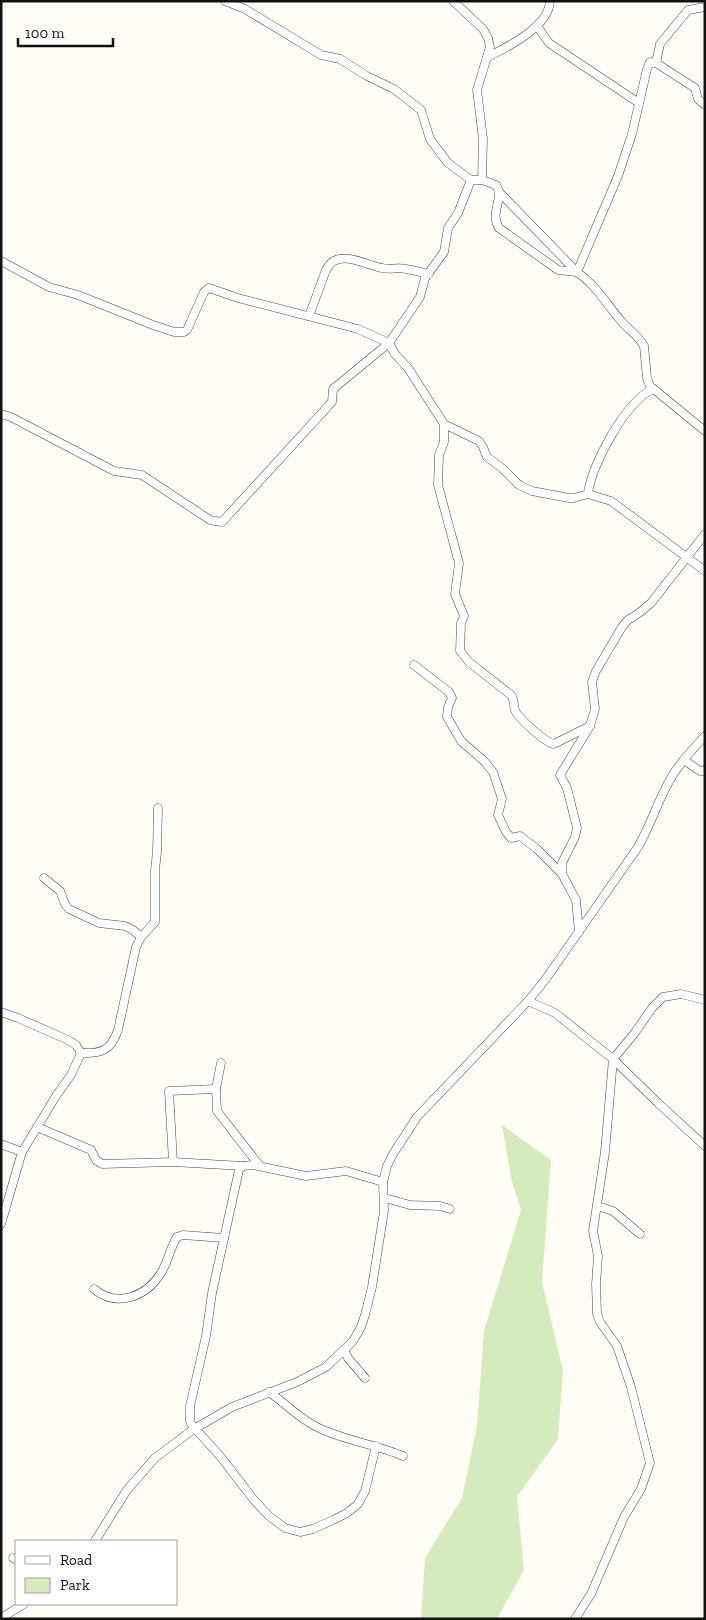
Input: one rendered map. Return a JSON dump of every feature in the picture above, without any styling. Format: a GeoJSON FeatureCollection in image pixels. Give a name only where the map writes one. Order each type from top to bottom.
{"type":"FeatureCollection","features":[{"type":"Feature","properties":{"kind":"street"},"geometry":{"type":"LineString","coordinates":[[225,1],[245,9],[321,55],[340,59],[362,73],[398,91],[420,110],[430,139],[448,163],[471,180],[493,183],[499,192],[596,290],[623,324],[641,341],[645,350],[649,384],[705,431]]}},
{"type":"Feature","properties":{"kind":"street"},"geometry":{"type":"LineString","coordinates":[[453,1],[486,33],[490,47],[477,90],[484,140],[482,180]]}},
{"type":"Feature","properties":{"kind":"street"},"geometry":{"type":"LineString","coordinates":[[488,57],[524,38],[537,26],[549,8],[550,1]]}},
{"type":"Feature","properties":{"kind":"street"},"geometry":{"type":"LineString","coordinates":[[656,63],[660,44],[688,10],[705,8]]}},
{"type":"Feature","properties":{"kind":"street"},"geometry":{"type":"LineString","coordinates":[[537,26],[549,43],[639,103]]}},
{"type":"Feature","properties":{"kind":"street"},"geometry":{"type":"LineString","coordinates":[[577,272],[618,176],[632,134],[649,65],[653,62],[656,63],[695,88],[698,99],[705,105]]}},
{"type":"Feature","properties":{"kind":"street"},"geometry":{"type":"LineString","coordinates":[[1,414],[11,417],[114,471],[142,475],[210,520],[222,522],[332,402],[333,389],[389,343],[420,297],[425,278],[444,252],[448,228],[458,213],[471,180]]}},
{"type":"Feature","properties":{"kind":"street"},"geometry":{"type":"LineString","coordinates":[[499,192],[494,213],[499,228],[558,270],[577,272]]}},
{"type":"Feature","properties":{"kind":"street"},"geometry":{"type":"LineString","coordinates":[[309,316],[326,270],[335,260],[347,258],[381,268],[404,268],[428,274]]}},
{"type":"Feature","properties":{"kind":"street"},"geometry":{"type":"LineString","coordinates":[[1,261],[49,288],[78,295],[174,332],[184,332],[186,330],[204,292],[209,288],[238,298],[358,329],[389,343],[395,354],[412,374],[444,424],[444,442],[439,455],[438,485],[459,563],[456,594],[464,616],[461,623],[460,651],[469,662],[511,694],[514,698],[517,713],[547,742],[554,744],[590,726]]}},
{"type":"Feature","properties":{"kind":"street"},"geometry":{"type":"LineString","coordinates":[[588,494],[594,470],[610,437],[643,395],[653,389]]}},
{"type":"Feature","properties":{"kind":"street"},"geometry":{"type":"LineString","coordinates":[[444,424],[479,441],[487,457],[525,488],[569,498],[588,494],[611,501],[705,571]]}},
{"type":"Feature","properties":{"kind":"street"},"geometry":{"type":"LineString","coordinates":[[562,874],[562,860],[576,837],[577,828],[567,788],[560,774],[590,726],[595,709],[592,682],[596,671],[622,627],[628,620],[646,608],[705,534]]}},
{"type":"Feature","properties":{"kind":"street"},"geometry":{"type":"LineString","coordinates":[[414,666],[448,692],[452,698],[448,707],[447,717],[461,742],[484,761],[493,772],[502,799],[498,815],[506,832],[511,838],[520,836],[537,849],[562,874],[576,900],[579,932]]}},
{"type":"Feature","properties":{"kind":"street"},"geometry":{"type":"LineString","coordinates":[[96,1540],[126,1490],[155,1458],[194,1429],[232,1407],[326,1367],[353,1341],[366,1315],[377,1264],[385,1198],[383,1182],[387,1166],[393,1154],[417,1117],[528,1000],[579,932],[638,848],[665,790],[684,760],[705,736]]}},
{"type":"Feature","properties":{"kind":"street"},"geometry":{"type":"LineString","coordinates":[[684,760],[700,771],[705,771]]}},
{"type":"Feature","properties":{"kind":"street"},"geometry":{"type":"LineString","coordinates":[[81,1052],[97,1052],[107,1049],[116,1037],[136,948],[141,937],[154,924],[158,808]]}},
{"type":"Feature","properties":{"kind":"street"},"geometry":{"type":"LineString","coordinates":[[44,878],[60,891],[65,904],[70,909],[99,923],[125,926],[141,937]]}},
{"type":"Feature","properties":{"kind":"street"},"geometry":{"type":"LineString","coordinates":[[575,1619],[591,1594],[624,1517],[641,1489],[650,1463],[631,1387],[617,1346],[600,1322],[597,1314],[596,1284],[598,1256],[593,1231],[605,1152],[613,1058],[634,1034],[652,1008],[663,997],[681,994],[705,1000]]}},
{"type":"Feature","properties":{"kind":"street"},"geometry":{"type":"LineString","coordinates":[[528,1000],[555,1013],[613,1058],[705,1146]]}},
{"type":"Feature","properties":{"kind":"street"},"geometry":{"type":"LineString","coordinates":[[1,1012],[68,1040],[76,1045],[81,1052]]}},
{"type":"Feature","properties":{"kind":"street"},"geometry":{"type":"LineString","coordinates":[[1,1224],[22,1152],[71,1075],[81,1052]]}},
{"type":"Feature","properties":{"kind":"street"},"geometry":{"type":"LineString","coordinates":[[221,1063],[216,1089],[217,1111],[259,1165]]}},
{"type":"Feature","properties":{"kind":"street"},"geometry":{"type":"LineString","coordinates":[[173,1162],[169,1090],[216,1089]]}},
{"type":"Feature","properties":{"kind":"street"},"geometry":{"type":"LineString","coordinates":[[37,1127],[91,1150],[96,1160],[102,1164],[173,1162],[243,1166],[259,1165],[306,1176],[346,1171],[383,1182]]}},
{"type":"Feature","properties":{"kind":"street"},"geometry":{"type":"LineString","coordinates":[[1,1144],[22,1152]]}},
{"type":"Feature","properties":{"kind":"street"},"geometry":{"type":"LineString","coordinates":[[243,1166],[236,1178],[212,1293],[206,1336],[190,1406],[190,1421],[194,1429],[220,1456],[269,1516],[285,1528],[300,1532],[313,1529],[333,1520],[347,1513],[358,1504],[364,1491],[376,1446]]}},
{"type":"Feature","properties":{"kind":"street"},"geometry":{"type":"LineString","coordinates":[[385,1198],[410,1205],[440,1206],[450,1209]]}},
{"type":"Feature","properties":{"kind":"street"},"geometry":{"type":"LineString","coordinates":[[598,1206],[613,1211],[640,1234]]}},
{"type":"Feature","properties":{"kind":"street"},"geometry":{"type":"LineString","coordinates":[[94,1289],[100,1294],[113,1299],[133,1297],[149,1286],[160,1274],[177,1237],[224,1238]]}},
{"type":"Feature","properties":{"kind":"street"},"geometry":{"type":"LineString","coordinates":[[344,1350],[348,1358],[365,1378]]}},
{"type":"Feature","properties":{"kind":"street"},"geometry":{"type":"LineString","coordinates":[[269,1392],[315,1426],[335,1435],[376,1446],[403,1456]]}},
{"type":"Feature","properties":{"kind":"street"},"geometry":{"type":"LineString","coordinates":[[1,1618],[22,1605]]}},
{"type":"Feature","properties":{"kind":"green space"},"geometry":{"type":"Polygon","coordinates":[[[502,1125],[551,1160],[542,1282],[563,1371],[558,1439],[517,1497],[524,1570],[497,1619],[421,1619],[425,1558],[462,1498],[477,1426],[484,1331],[521,1210],[512,1182],[502,1125]]]}}]}
